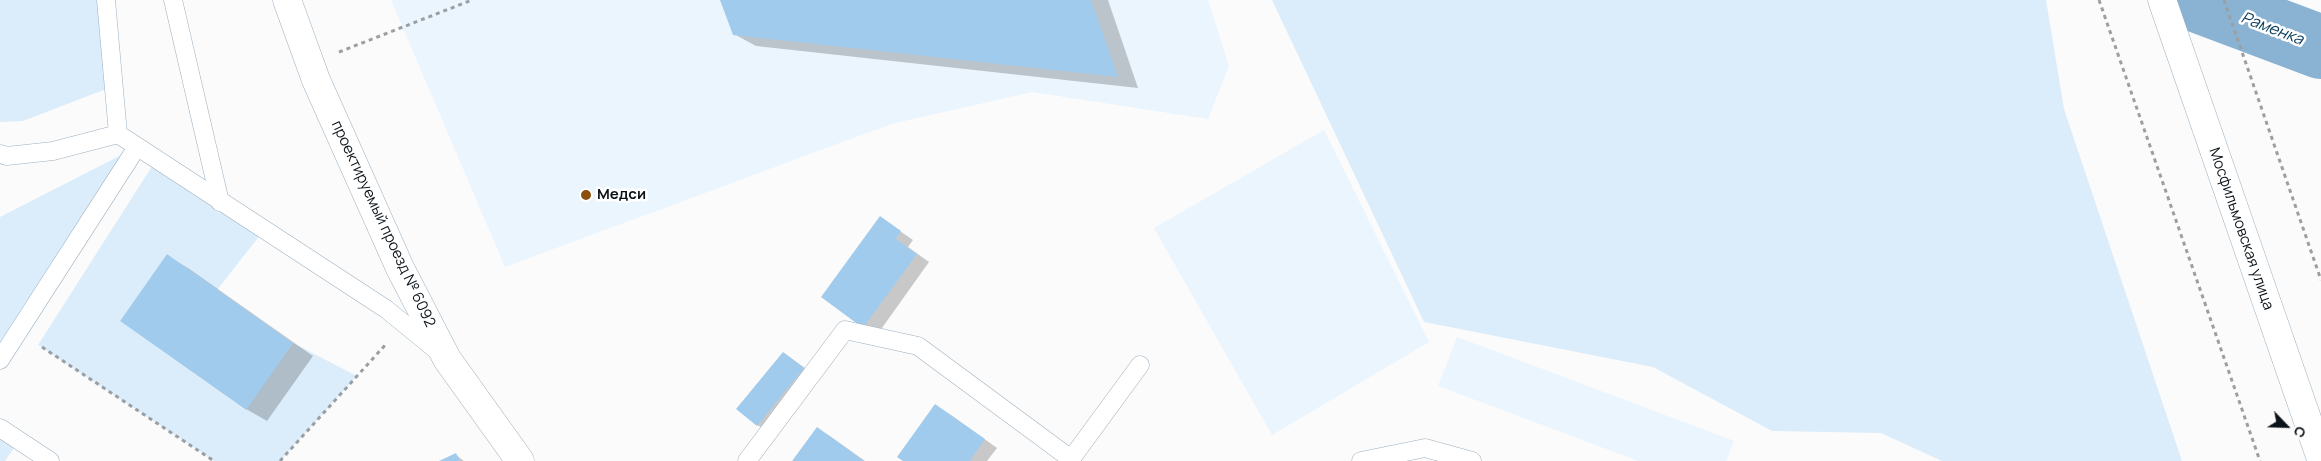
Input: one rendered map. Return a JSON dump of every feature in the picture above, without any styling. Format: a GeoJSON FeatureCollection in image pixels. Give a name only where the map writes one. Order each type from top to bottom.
{"type":"FeatureCollection","features":[{"type":"Feature","properties":{"kind":"street","name":"проектируемый проезд № 6092"},"geometry":{"type":"LineString","coordinates":[[287,0],[310,63],[400,268],[447,359],[520,461]]}},
{"type":"Feature","properties":{"kind":"street","name":"Мосфильмовская улица"},"geometry":{"type":"LineString","coordinates":[[2162,0],[2321,459]]}},
{"type":"Feature","properties":{"kind":"lane"},"geometry":{"type":"LineString","coordinates":[[106,0],[118,134]]}},
{"type":"Feature","properties":{"kind":"lane"},"geometry":{"type":"LineString","coordinates":[[173,0],[220,202]]}},
{"type":"Feature","properties":{"kind":"lane"},"geometry":{"type":"LineString","coordinates":[[0,154],[7,156],[53,151],[118,134],[386,309],[404,326],[447,359]]}},
{"type":"Feature","properties":{"kind":"lane"},"geometry":{"type":"LineString","coordinates":[[0,360],[137,147]]}},
{"type":"Feature","properties":{"kind":"lane"},"geometry":{"type":"LineString","coordinates":[[747,461],[845,330],[918,346],[1071,459],[1140,365]]}},
{"type":"Feature","properties":{"kind":"lane"},"geometry":{"type":"LineString","coordinates":[[0,428],[50,461]]}},
{"type":"Feature","properties":{"kind":"lane"},"geometry":{"type":"LineString","coordinates":[[1361,461],[1427,454],[1472,461]]}},
{"type":"Feature","properties":{"kind":"path"},"geometry":{"type":"LineString","coordinates":[[310,63],[472,0]]}},
{"type":"Feature","properties":{"kind":"path"},"geometry":{"type":"LineString","coordinates":[[2100,0],[2260,461]]}},
{"type":"Feature","properties":{"kind":"path"},"geometry":{"type":"LineString","coordinates":[[2224,0],[2321,280]]}},
{"type":"Feature","properties":{"kind":"path"},"geometry":{"type":"LineString","coordinates":[[280,461],[404,326]]}},
{"type":"Feature","properties":{"kind":"path"},"geometry":{"type":"LineString","coordinates":[[38,345],[214,461]]}},
{"type":"Feature","properties":{"kind":"shaded area"},"geometry":{"type":"Polygon","coordinates":[[[0,0],[106,0],[114,86],[23,121],[0,122],[0,0]]]}},
{"type":"Feature","properties":{"kind":"shaded area","name":"Медси"},"geometry":{"type":"Polygon","coordinates":[[[391,0],[1208,0],[1229,66],[1208,119],[1032,92],[891,124],[505,267],[391,0]]]}},
{"type":"Feature","properties":{"kind":"shaded area"},"geometry":{"type":"Polygon","coordinates":[[[1272,0],[2046,0],[2064,109],[2182,461],[1942,461],[1881,433],[1772,431],[1653,367],[1424,322],[1272,0]]]}},
{"type":"Feature","properties":{"kind":"shaded area"},"geometry":{"type":"Polygon","coordinates":[[[1324,130],[1429,342],[1272,435],[1154,228],[1324,130]]]}},
{"type":"Feature","properties":{"kind":"shaded area"},"geometry":{"type":"Polygon","coordinates":[[[137,147],[0,360],[0,217],[137,147]]]}},
{"type":"Feature","properties":{"kind":"shaded area"},"geometry":{"type":"Polygon","coordinates":[[[156,160],[264,230],[217,290],[167,254],[120,321],[245,410],[293,343],[357,376],[280,461],[214,461],[38,345],[156,160]]]}},
{"type":"Feature","properties":{"kind":"shaded area"},"geometry":{"type":"Polygon","coordinates":[[[1457,337],[1734,441],[1726,461],[1638,461],[1438,386],[1457,337]]]}},
{"type":"Feature","properties":{"kind":"shaded area"},"geometry":{"type":"Polygon","coordinates":[[[0,428],[19,441],[5,461],[0,461],[0,428]]]}},
{"type":"Feature","properties":{"kind":"building"},"geometry":{"type":"Polygon","coordinates":[[[720,0],[1091,0],[1118,77],[733,35],[720,0]]]}},
{"type":"Feature","properties":{"kind":"building"},"geometry":{"type":"Polygon","coordinates":[[[880,216],[901,231],[896,239],[917,254],[863,328],[821,297],[880,216]]]}},
{"type":"Feature","properties":{"kind":"building"},"geometry":{"type":"Polygon","coordinates":[[[167,254],[293,343],[246,410],[120,321],[167,254]]]}},
{"type":"Feature","properties":{"kind":"building"},"geometry":{"type":"Polygon","coordinates":[[[783,352],[804,368],[757,426],[736,409],[783,352]]]}},
{"type":"Feature","properties":{"kind":"building"},"geometry":{"type":"Polygon","coordinates":[[[935,404],[985,439],[970,461],[903,461],[897,457],[935,404]]]}},
{"type":"Feature","properties":{"kind":"building"},"geometry":{"type":"Polygon","coordinates":[[[817,427],[864,461],[792,461],[817,427]]]}},
{"type":"Feature","properties":{"kind":"building"},"geometry":{"type":"Polygon","coordinates":[[[456,453],[460,461],[439,461],[456,453]]]}},
{"type":"Feature","properties":{"kind":"waterway","name":"Раменка"},"geometry":{"type":"LineString","coordinates":[[2196,0],[2321,47]]}},
{"type":"Feature","properties":{"kind":"place","name":"Медси"},"geometry":{"type":"Point","coordinates":[586,195]}}]}
